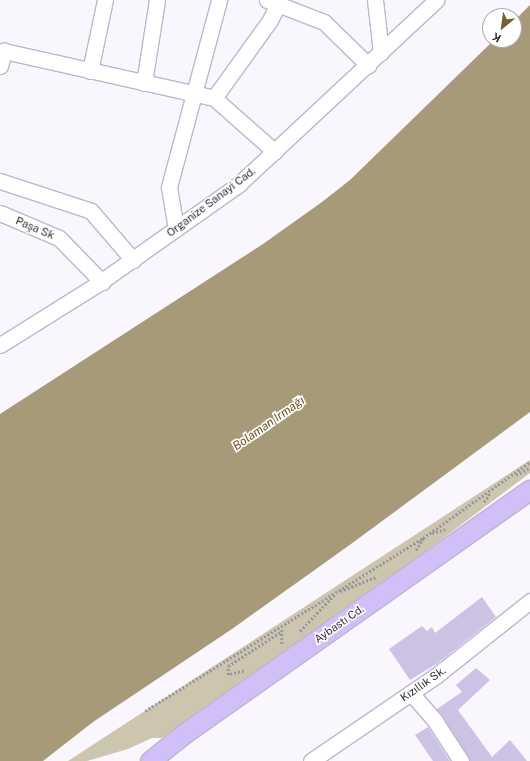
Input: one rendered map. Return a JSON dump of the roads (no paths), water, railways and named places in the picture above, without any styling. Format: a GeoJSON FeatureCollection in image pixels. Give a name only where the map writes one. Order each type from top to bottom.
{"type":"FeatureCollection","features":[{"type":"Feature","properties":{"kind":"main road","name":"Aybastı Cd."},"geometry":{"type":"LineString","coordinates":[[150,761],[185,733],[530,490]]}},
{"type":"Feature","properties":{"kind":"street"},"geometry":{"type":"LineString","coordinates":[[90,71],[105,0]]}},
{"type":"Feature","properties":{"kind":"street"},"geometry":{"type":"LineString","coordinates":[[144,84],[157,0]]}},
{"type":"Feature","properties":{"kind":"street"},"geometry":{"type":"LineString","coordinates":[[176,229],[169,187],[196,94],[219,0]]}},
{"type":"Feature","properties":{"kind":"street"},"geometry":{"type":"LineString","coordinates":[[375,0],[381,53]]}},
{"type":"Feature","properties":{"kind":"street","name":"Organize Sanayi Cad."},"geometry":{"type":"LineString","coordinates":[[0,344],[102,282],[239,184],[436,0]]}},
{"type":"Feature","properties":{"kind":"street"},"geometry":{"type":"LineString","coordinates":[[214,98],[270,20],[273,2],[324,22],[368,65]]}},
{"type":"Feature","properties":{"kind":"street"},"geometry":{"type":"LineString","coordinates":[[0,66],[4,51],[144,84],[214,98],[275,152]]}},
{"type":"Feature","properties":{"kind":"street"},"geometry":{"type":"LineString","coordinates":[[0,181],[91,212],[133,260]]}},
{"type":"Feature","properties":{"kind":"street","name":"Paşa Sk"},"geometry":{"type":"LineString","coordinates":[[0,213],[59,238],[102,282]]}},
{"type":"Feature","properties":{"kind":"street","name":"Kızıllık Sk."},"geometry":{"type":"LineString","coordinates":[[311,761],[411,693],[530,601]]}},
{"type":"Feature","properties":{"kind":"street"},"geometry":{"type":"LineString","coordinates":[[411,693],[435,721],[461,761]]}},
{"type":"Feature","properties":{"kind":"water","name":"Bolaman Irmağı"},"geometry":{"type":"Polygon","coordinates":[[[530,5],[530,412],[351,544],[232,629],[93,722],[43,761],[0,761],[0,414],[263,244],[322,202],[350,180],[486,48],[522,48],[522,13],[530,5]]]}}]}
